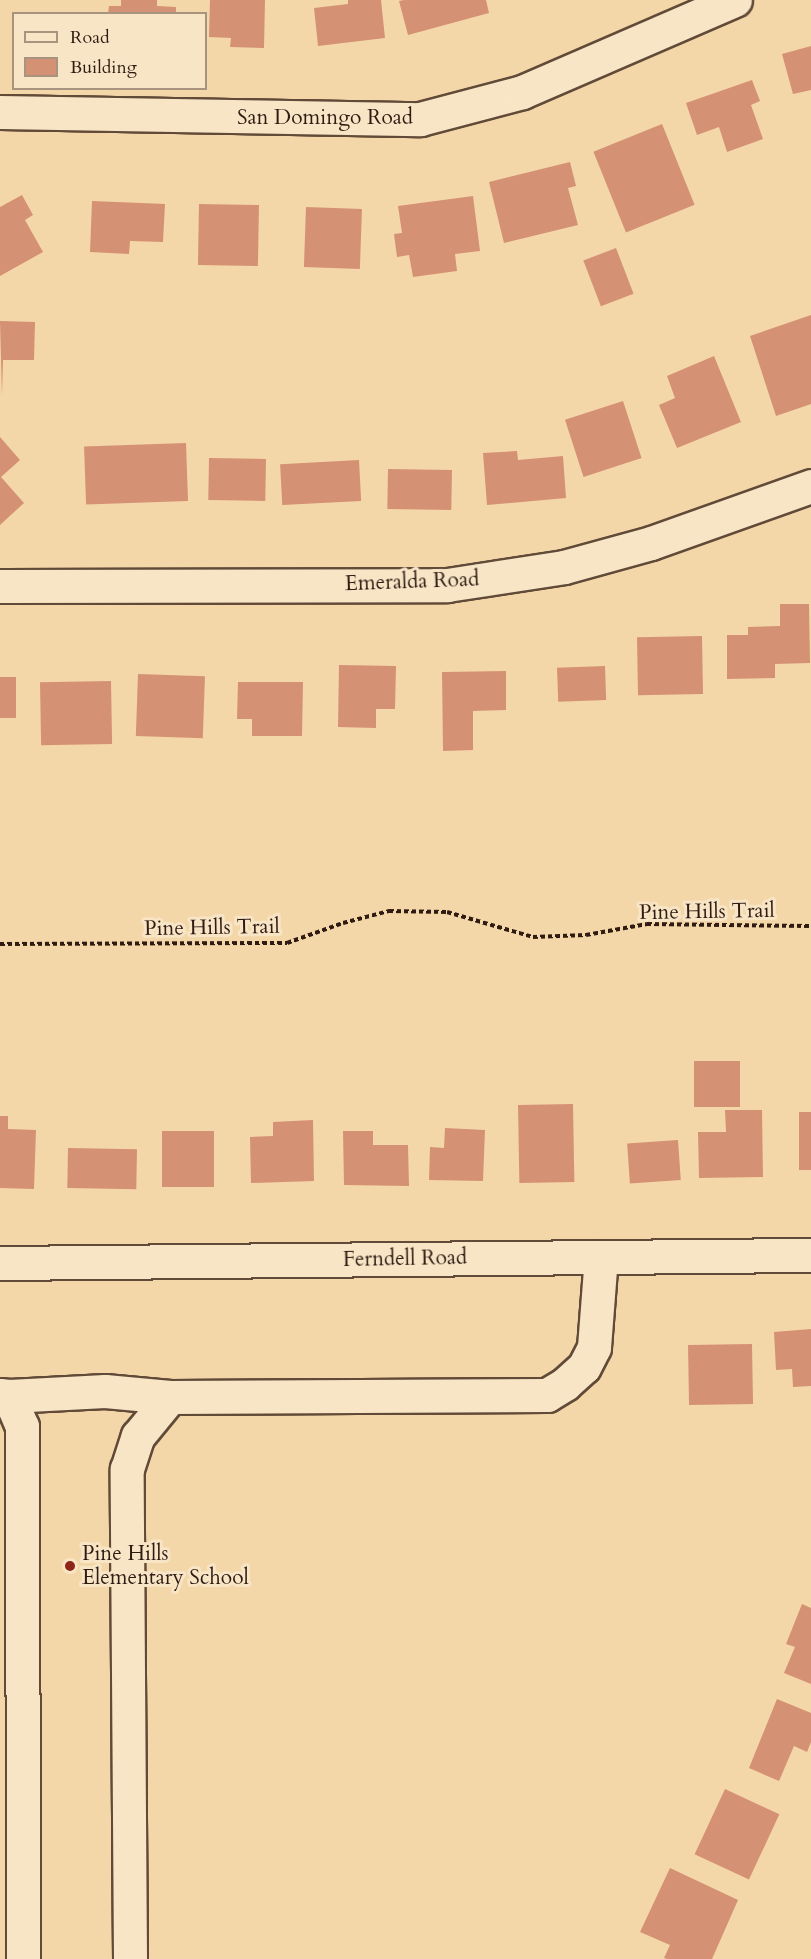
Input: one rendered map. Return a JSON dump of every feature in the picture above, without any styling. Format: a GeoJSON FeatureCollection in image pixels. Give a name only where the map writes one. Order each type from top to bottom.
{"type":"FeatureCollection","features":[{"type":"Feature","properties":{"kind":"street","name":"San Domingo Road"},"geometry":{"type":"LineString","coordinates":[[0,112],[420,119],[522,92],[735,0]]}},
{"type":"Feature","properties":{"kind":"street","name":"Emeralda Road"},"geometry":{"type":"LineString","coordinates":[[0,586],[447,585],[564,567],[651,543],[811,486]]}},
{"type":"Feature","properties":{"kind":"street","name":"Ferndell Road"},"geometry":{"type":"LineString","coordinates":[[0,1263],[811,1255]]}},
{"type":"Feature","properties":{"kind":"street"},"geometry":{"type":"LineString","coordinates":[[23,1959],[22,1426],[5,1396],[105,1391],[170,1397],[547,1395],[565,1384],[584,1367],[594,1347],[602,1257]]}},
{"type":"Feature","properties":{"kind":"street"},"geometry":{"type":"LineString","coordinates":[[130,1959],[127,1469],[138,1436],[170,1397]]}},
{"type":"Feature","properties":{"kind":"path","name":"Pine Hills Trail"},"geometry":{"type":"LineString","coordinates":[[0,944],[287,943],[343,923],[389,911],[447,912],[533,937],[586,935],[647,924],[811,926]]}},
{"type":"Feature","properties":{"kind":"building"},"geometry":{"type":"Polygon","coordinates":[[[121,0],[157,0],[157,6],[176,7],[176,12],[108,12],[109,6],[121,6],[121,0]]]}},
{"type":"Feature","properties":{"kind":"building"},"geometry":{"type":"Polygon","coordinates":[[[210,0],[265,0],[264,48],[230,47],[231,38],[209,37],[210,0]]]}},
{"type":"Feature","properties":{"kind":"building"},"geometry":{"type":"Polygon","coordinates":[[[348,0],[381,0],[385,38],[318,46],[314,8],[348,4],[348,0]]]}},
{"type":"Feature","properties":{"kind":"building"},"geometry":{"type":"Polygon","coordinates":[[[486,0],[489,13],[408,35],[399,1],[486,0]]]}},
{"type":"Feature","properties":{"kind":"building"},"geometry":{"type":"Polygon","coordinates":[[[811,46],[811,90],[793,94],[782,54],[811,46]]]}},
{"type":"Feature","properties":{"kind":"building"},"geometry":{"type":"Polygon","coordinates":[[[752,80],[760,101],[751,105],[763,139],[727,152],[719,127],[697,135],[686,103],[752,80]]]}},
{"type":"Feature","properties":{"kind":"building"},"geometry":{"type":"Polygon","coordinates":[[[662,124],[695,205],[626,232],[593,152],[662,124]]]}},
{"type":"Feature","properties":{"kind":"building"},"geometry":{"type":"Polygon","coordinates":[[[570,162],[576,186],[568,188],[578,225],[504,243],[489,182],[570,162]]]}},
{"type":"Feature","properties":{"kind":"building"},"geometry":{"type":"Polygon","coordinates":[[[22,195],[33,215],[25,220],[43,252],[0,276],[0,207],[22,195]]]}},
{"type":"Feature","properties":{"kind":"building"},"geometry":{"type":"Polygon","coordinates":[[[473,196],[480,251],[455,254],[457,271],[413,277],[409,255],[397,257],[394,234],[402,233],[398,206],[473,196]]]}},
{"type":"Feature","properties":{"kind":"building"},"geometry":{"type":"Polygon","coordinates":[[[92,201],[165,204],[163,242],[130,241],[129,254],[90,252],[92,201]]]}},
{"type":"Feature","properties":{"kind":"building"},"geometry":{"type":"Polygon","coordinates":[[[199,204],[259,205],[258,266],[198,265],[199,204]]]}},
{"type":"Feature","properties":{"kind":"building"},"geometry":{"type":"Polygon","coordinates":[[[306,207],[362,209],[360,269],[304,267],[306,207]]]}},
{"type":"Feature","properties":{"kind":"building"},"geometry":{"type":"Polygon","coordinates":[[[616,248],[634,294],[601,306],[583,261],[616,248]]]}},
{"type":"Feature","properties":{"kind":"building"},"geometry":{"type":"Polygon","coordinates":[[[811,315],[811,404],[776,416],[750,336],[811,315]]]}},
{"type":"Feature","properties":{"kind":"building"},"geometry":{"type":"Polygon","coordinates":[[[0,321],[35,322],[34,360],[3,360],[2,396],[0,321]]]}},
{"type":"Feature","properties":{"kind":"building"},"geometry":{"type":"Polygon","coordinates":[[[714,356],[741,422],[677,448],[659,405],[675,398],[667,376],[714,356]]]}},
{"type":"Feature","properties":{"kind":"building"},"geometry":{"type":"Polygon","coordinates":[[[623,401],[642,458],[584,477],[565,420],[623,401]]]}},
{"type":"Feature","properties":{"kind":"building"},"geometry":{"type":"Polygon","coordinates":[[[0,437],[20,460],[1,477],[24,503],[0,525],[0,437]]]}},
{"type":"Feature","properties":{"kind":"building"},"geometry":{"type":"Polygon","coordinates":[[[186,443],[188,501],[86,505],[84,447],[186,443]]]}},
{"type":"Feature","properties":{"kind":"building"},"geometry":{"type":"Polygon","coordinates":[[[517,451],[518,460],[563,456],[566,498],[487,505],[483,453],[517,451]]]}},
{"type":"Feature","properties":{"kind":"building"},"geometry":{"type":"Polygon","coordinates":[[[209,458],[266,459],[265,501],[208,500],[209,458]]]}},
{"type":"Feature","properties":{"kind":"building"},"geometry":{"type":"Polygon","coordinates":[[[359,460],[361,501],[282,505],[280,464],[359,460]]]}},
{"type":"Feature","properties":{"kind":"building"},"geometry":{"type":"Polygon","coordinates":[[[388,469],[452,470],[451,510],[387,509],[388,469]]]}},
{"type":"Feature","properties":{"kind":"building"},"geometry":{"type":"Polygon","coordinates":[[[780,604],[809,604],[810,663],[775,664],[775,678],[727,679],[727,635],[748,635],[748,627],[780,626],[780,604]]]}},
{"type":"Feature","properties":{"kind":"building"},"geometry":{"type":"Polygon","coordinates":[[[702,636],[703,694],[638,695],[637,637],[702,636]]]}},
{"type":"Feature","properties":{"kind":"building"},"geometry":{"type":"Polygon","coordinates":[[[339,665],[396,666],[395,709],[376,709],[376,728],[338,727],[339,665]]]}},
{"type":"Feature","properties":{"kind":"building"},"geometry":{"type":"Polygon","coordinates":[[[605,666],[606,700],[558,702],[557,668],[605,666]]]}},
{"type":"Feature","properties":{"kind":"building"},"geometry":{"type":"Polygon","coordinates":[[[506,671],[506,710],[473,711],[473,750],[443,751],[442,672],[506,671]]]}},
{"type":"Feature","properties":{"kind":"building"},"geometry":{"type":"Polygon","coordinates":[[[138,674],[205,676],[203,738],[136,736],[138,674]]]}},
{"type":"Feature","properties":{"kind":"building"},"geometry":{"type":"Polygon","coordinates":[[[0,677],[16,677],[16,718],[0,718],[0,677]]]}},
{"type":"Feature","properties":{"kind":"building"},"geometry":{"type":"Polygon","coordinates":[[[111,681],[112,744],[41,745],[40,682],[111,681]]]}},
{"type":"Feature","properties":{"kind":"building"},"geometry":{"type":"Polygon","coordinates":[[[238,682],[303,682],[302,736],[252,736],[252,719],[237,719],[238,682]]]}},
{"type":"Feature","properties":{"kind":"building"},"geometry":{"type":"Polygon","coordinates":[[[694,1061],[740,1061],[740,1107],[694,1107],[694,1061]]]}},
{"type":"Feature","properties":{"kind":"building"},"geometry":{"type":"Polygon","coordinates":[[[573,1104],[574,1182],[519,1183],[518,1105],[573,1104]]]}},
{"type":"Feature","properties":{"kind":"building"},"geometry":{"type":"Polygon","coordinates":[[[725,1110],[762,1110],[763,1177],[699,1178],[698,1132],[726,1132],[725,1110]]]}},
{"type":"Feature","properties":{"kind":"building"},"geometry":{"type":"Polygon","coordinates":[[[799,1112],[811,1112],[811,1170],[799,1170],[799,1112]]]}},
{"type":"Feature","properties":{"kind":"building"},"geometry":{"type":"Polygon","coordinates":[[[0,1116],[8,1116],[8,1129],[36,1130],[34,1189],[0,1188],[0,1116]]]}},
{"type":"Feature","properties":{"kind":"building"},"geometry":{"type":"Polygon","coordinates":[[[313,1120],[314,1181],[251,1183],[250,1137],[273,1136],[273,1122],[313,1120]]]}},
{"type":"Feature","properties":{"kind":"building"},"geometry":{"type":"Polygon","coordinates":[[[445,1128],[485,1130],[483,1181],[429,1180],[430,1147],[444,1148],[445,1128]]]}},
{"type":"Feature","properties":{"kind":"building"},"geometry":{"type":"Polygon","coordinates":[[[162,1131],[214,1131],[214,1187],[162,1187],[162,1131]]]}},
{"type":"Feature","properties":{"kind":"building"},"geometry":{"type":"Polygon","coordinates":[[[343,1131],[373,1131],[373,1145],[408,1145],[409,1186],[344,1185],[343,1131]]]}},
{"type":"Feature","properties":{"kind":"building"},"geometry":{"type":"Polygon","coordinates":[[[678,1140],[681,1180],[630,1183],[627,1144],[678,1140]]]}},
{"type":"Feature","properties":{"kind":"building"},"geometry":{"type":"Polygon","coordinates":[[[68,1148],[137,1149],[136,1189],[67,1188],[68,1148]]]}},
{"type":"Feature","properties":{"kind":"building"},"geometry":{"type":"Polygon","coordinates":[[[811,1329],[811,1386],[793,1387],[792,1369],[776,1370],[774,1332],[811,1329]]]}},
{"type":"Feature","properties":{"kind":"building"},"geometry":{"type":"Polygon","coordinates":[[[752,1344],[753,1404],[689,1405],[688,1345],[752,1344]]]}},
{"type":"Feature","properties":{"kind":"building"},"geometry":{"type":"Polygon","coordinates":[[[802,1604],[811,1608],[811,1684],[784,1673],[795,1647],[786,1644],[802,1604]]]}},
{"type":"Feature","properties":{"kind":"building"},"geometry":{"type":"Polygon","coordinates":[[[777,1699],[811,1713],[811,1742],[807,1752],[794,1746],[779,1781],[749,1768],[777,1699]]]}},
{"type":"Feature","properties":{"kind":"building"},"geometry":{"type":"Polygon","coordinates":[[[725,1789],[779,1814],[749,1880],[695,1854],[725,1789]]]}},
{"type":"Feature","properties":{"kind":"building"},"geometry":{"type":"Polygon","coordinates":[[[670,1868],[738,1900],[712,1959],[664,1958],[670,1945],[640,1932],[670,1868]]]}},
{"type":"Feature","properties":{"kind":"place","name":"Pine Hills Elementary School"},"geometry":{"type":"Point","coordinates":[70,1566]}}]}
